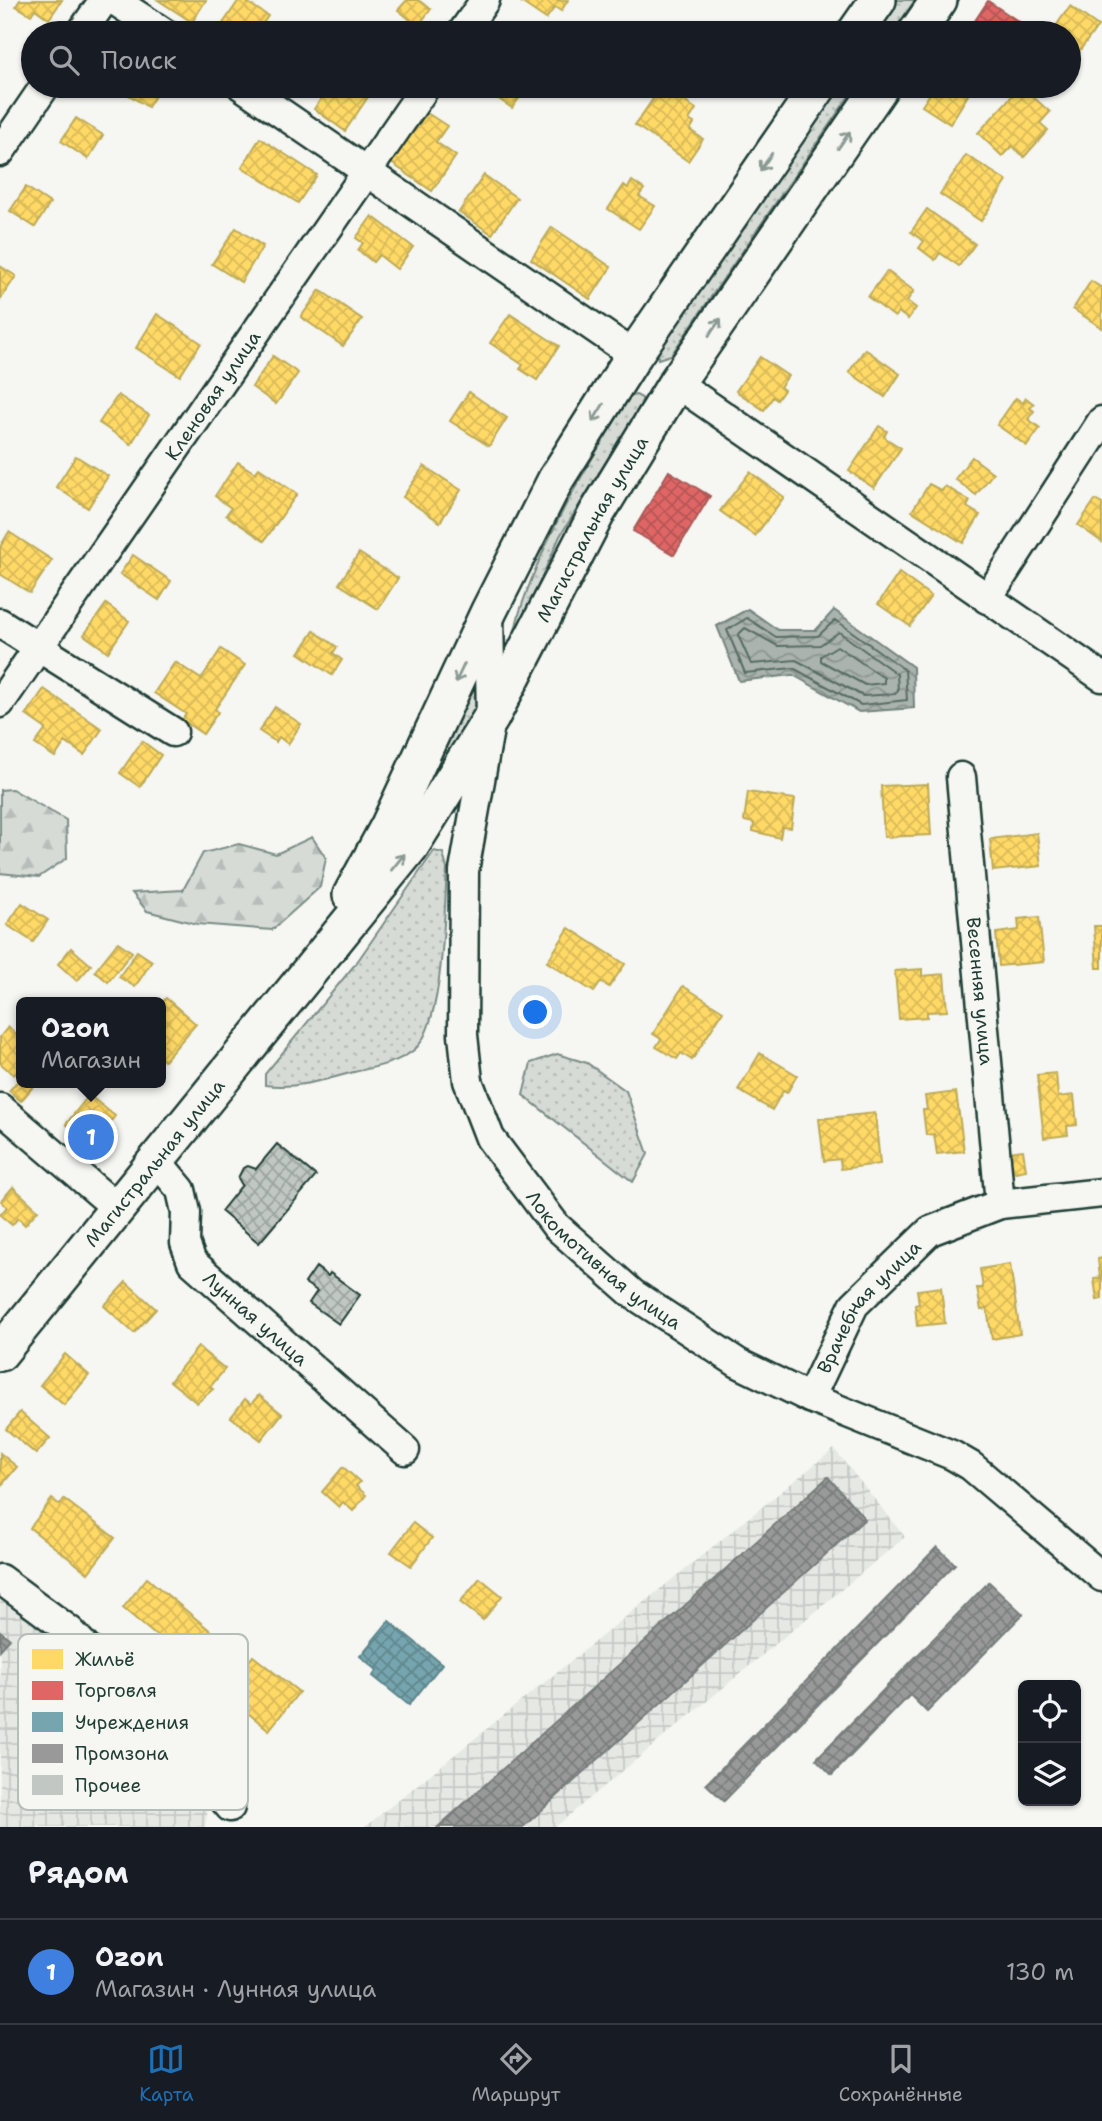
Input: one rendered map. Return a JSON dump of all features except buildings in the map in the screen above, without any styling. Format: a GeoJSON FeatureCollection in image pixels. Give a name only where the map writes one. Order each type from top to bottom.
{"type":"FeatureCollection","features":[{"type":"Feature","properties":{"kind":"main road"},"geometry":{"type":"LineString","coordinates":[[863,21],[878,0]]}},
{"type":"Feature","properties":{"kind":"main road"},"geometry":{"type":"LineString","coordinates":[[924,21],[939,0]]}},
{"type":"Feature","properties":{"kind":"main road","name":"Магистральная улица"},"geometry":{"type":"LineString","coordinates":[[309,972],[389,825],[489,611],[556,480],[634,355],[811,98]]}},
{"type":"Feature","properties":{"kind":"main road","name":"Магистральная улица"},"geometry":{"type":"LineString","coordinates":[[0,1353],[411,846],[491,718],[597,513],[676,383],[873,98]]}},
{"type":"Feature","properties":{"kind":"main road"},"geometry":{"type":"LineString","coordinates":[[634,355],[676,383]]}},
{"type":"Feature","properties":{"kind":"street"},"geometry":{"type":"LineString","coordinates":[[89,21],[104,0]]}},
{"type":"Feature","properties":{"kind":"street"},"geometry":{"type":"LineString","coordinates":[[114,0],[146,21]]}},
{"type":"Feature","properties":{"kind":"street"},"geometry":{"type":"LineString","coordinates":[[470,21],[485,0]]}},
{"type":"Feature","properties":{"kind":"street"},"geometry":{"type":"LineString","coordinates":[[0,152],[37,98]]}},
{"type":"Feature","properties":{"kind":"street"},"geometry":{"type":"LineString","coordinates":[[260,98],[634,355]]}},
{"type":"Feature","properties":{"kind":"street","name":"Кленовая улица"},"geometry":{"type":"LineString","coordinates":[[0,703],[418,98]]}},
{"type":"Feature","properties":{"kind":"street"},"geometry":{"type":"LineString","coordinates":[[676,383],[1102,677]]}},
{"type":"Feature","properties":{"kind":"street"},"geometry":{"type":"LineString","coordinates":[[987,598],[1102,421]]}},
{"type":"Feature","properties":{"kind":"street","name":"Локомотивная улица"},"geometry":{"type":"LineString","coordinates":[[489,611],[491,718],[464,871],[463,1022],[468,1081],[489,1138],[556,1226],[633,1294],[738,1363],[810,1398],[952,1455],[971,1466],[1102,1577]]}},
{"type":"Feature","properties":{"kind":"street"},"geometry":{"type":"LineString","coordinates":[[0,623],[173,732]]}},
{"type":"Feature","properties":{"kind":"street","name":"Весенняя улица"},"geometry":{"type":"LineString","coordinates":[[961,777],[1000,1204]]}},
{"type":"Feature","properties":{"kind":"street"},"geometry":{"type":"LineString","coordinates":[[0,1108],[117,1208]]}},
{"type":"Feature","properties":{"kind":"street","name":"Лунная улица"},"geometry":{"type":"LineString","coordinates":[[156,1160],[181,1190],[186,1212],[186,1244],[192,1262],[405,1450]]}},
{"type":"Feature","properties":{"kind":"street","name":"Врачебная улица"},"geometry":{"type":"LineString","coordinates":[[810,1398],[854,1305],[930,1231],[1000,1204],[1102,1193]]}},
{"type":"Feature","properties":{"kind":"street"},"geometry":{"type":"LineString","coordinates":[[0,1579],[73,1634]]}},
{"type":"Feature","properties":{"kind":"shaded area"},"geometry":{"type":"Polygon","coordinates":[[[834,1449],[905,1537],[555,1827],[365,1827],[834,1449]]]}},
{"type":"Feature","properties":{"kind":"shaded area"},"geometry":{"type":"Polygon","coordinates":[[[0,1597],[47,1634],[18,1634],[18,1810],[208,1810],[205,1827],[0,1827],[0,1597]]]}},
{"type":"Feature","properties":{"kind":"green space"},"geometry":{"type":"Polygon","coordinates":[[[897,0],[915,0],[900,21],[882,21],[897,0]]]}},
{"type":"Feature","properties":{"kind":"green space"},"geometry":{"type":"Polygon","coordinates":[[[830,98],[848,98],[671,355],[658,359],[659,346],[830,98]]]}},
{"type":"Feature","properties":{"kind":"green space"},"geometry":{"type":"Polygon","coordinates":[[[630,396],[642,398],[642,405],[560,536],[514,640],[523,601],[553,530],[630,396]]]}},
{"type":"Feature","properties":{"kind":"green space"},"geometry":{"type":"Polygon","coordinates":[[[478,663],[477,707],[409,815],[478,663]]]}},
{"type":"Feature","properties":{"kind":"green space"},"geometry":{"type":"Polygon","coordinates":[[[12,789],[66,820],[67,858],[39,877],[0,873],[0,790],[12,789]]]}},
{"type":"Feature","properties":{"kind":"green space"},"geometry":{"type":"Polygon","coordinates":[[[312,837],[326,858],[320,887],[272,930],[197,924],[147,911],[132,893],[183,890],[203,853],[239,844],[276,854],[312,837]]]}},
{"type":"Feature","properties":{"kind":"green space"},"geometry":{"type":"Polygon","coordinates":[[[434,851],[443,853],[447,869],[445,911],[437,993],[424,1037],[414,1050],[385,1064],[310,1083],[265,1085],[265,1074],[357,962],[434,851]]]}},
{"type":"Feature","properties":{"kind":"green space"},"geometry":{"type":"Polygon","coordinates":[[[557,1054],[587,1063],[626,1091],[648,1154],[633,1182],[523,1095],[531,1063],[557,1054]]]}},
{"type":"Feature","properties":{"kind":"water"},"geometry":{"type":"Polygon","coordinates":[[[748,609],[778,630],[816,630],[834,610],[913,667],[914,708],[859,712],[793,675],[739,681],[717,626],[748,609]]]}},
{"type":"Feature","properties":{"kind":"place","name":"Ozon"},"geometry":{"type":"Point","coordinates":[91,1137]}}]}
